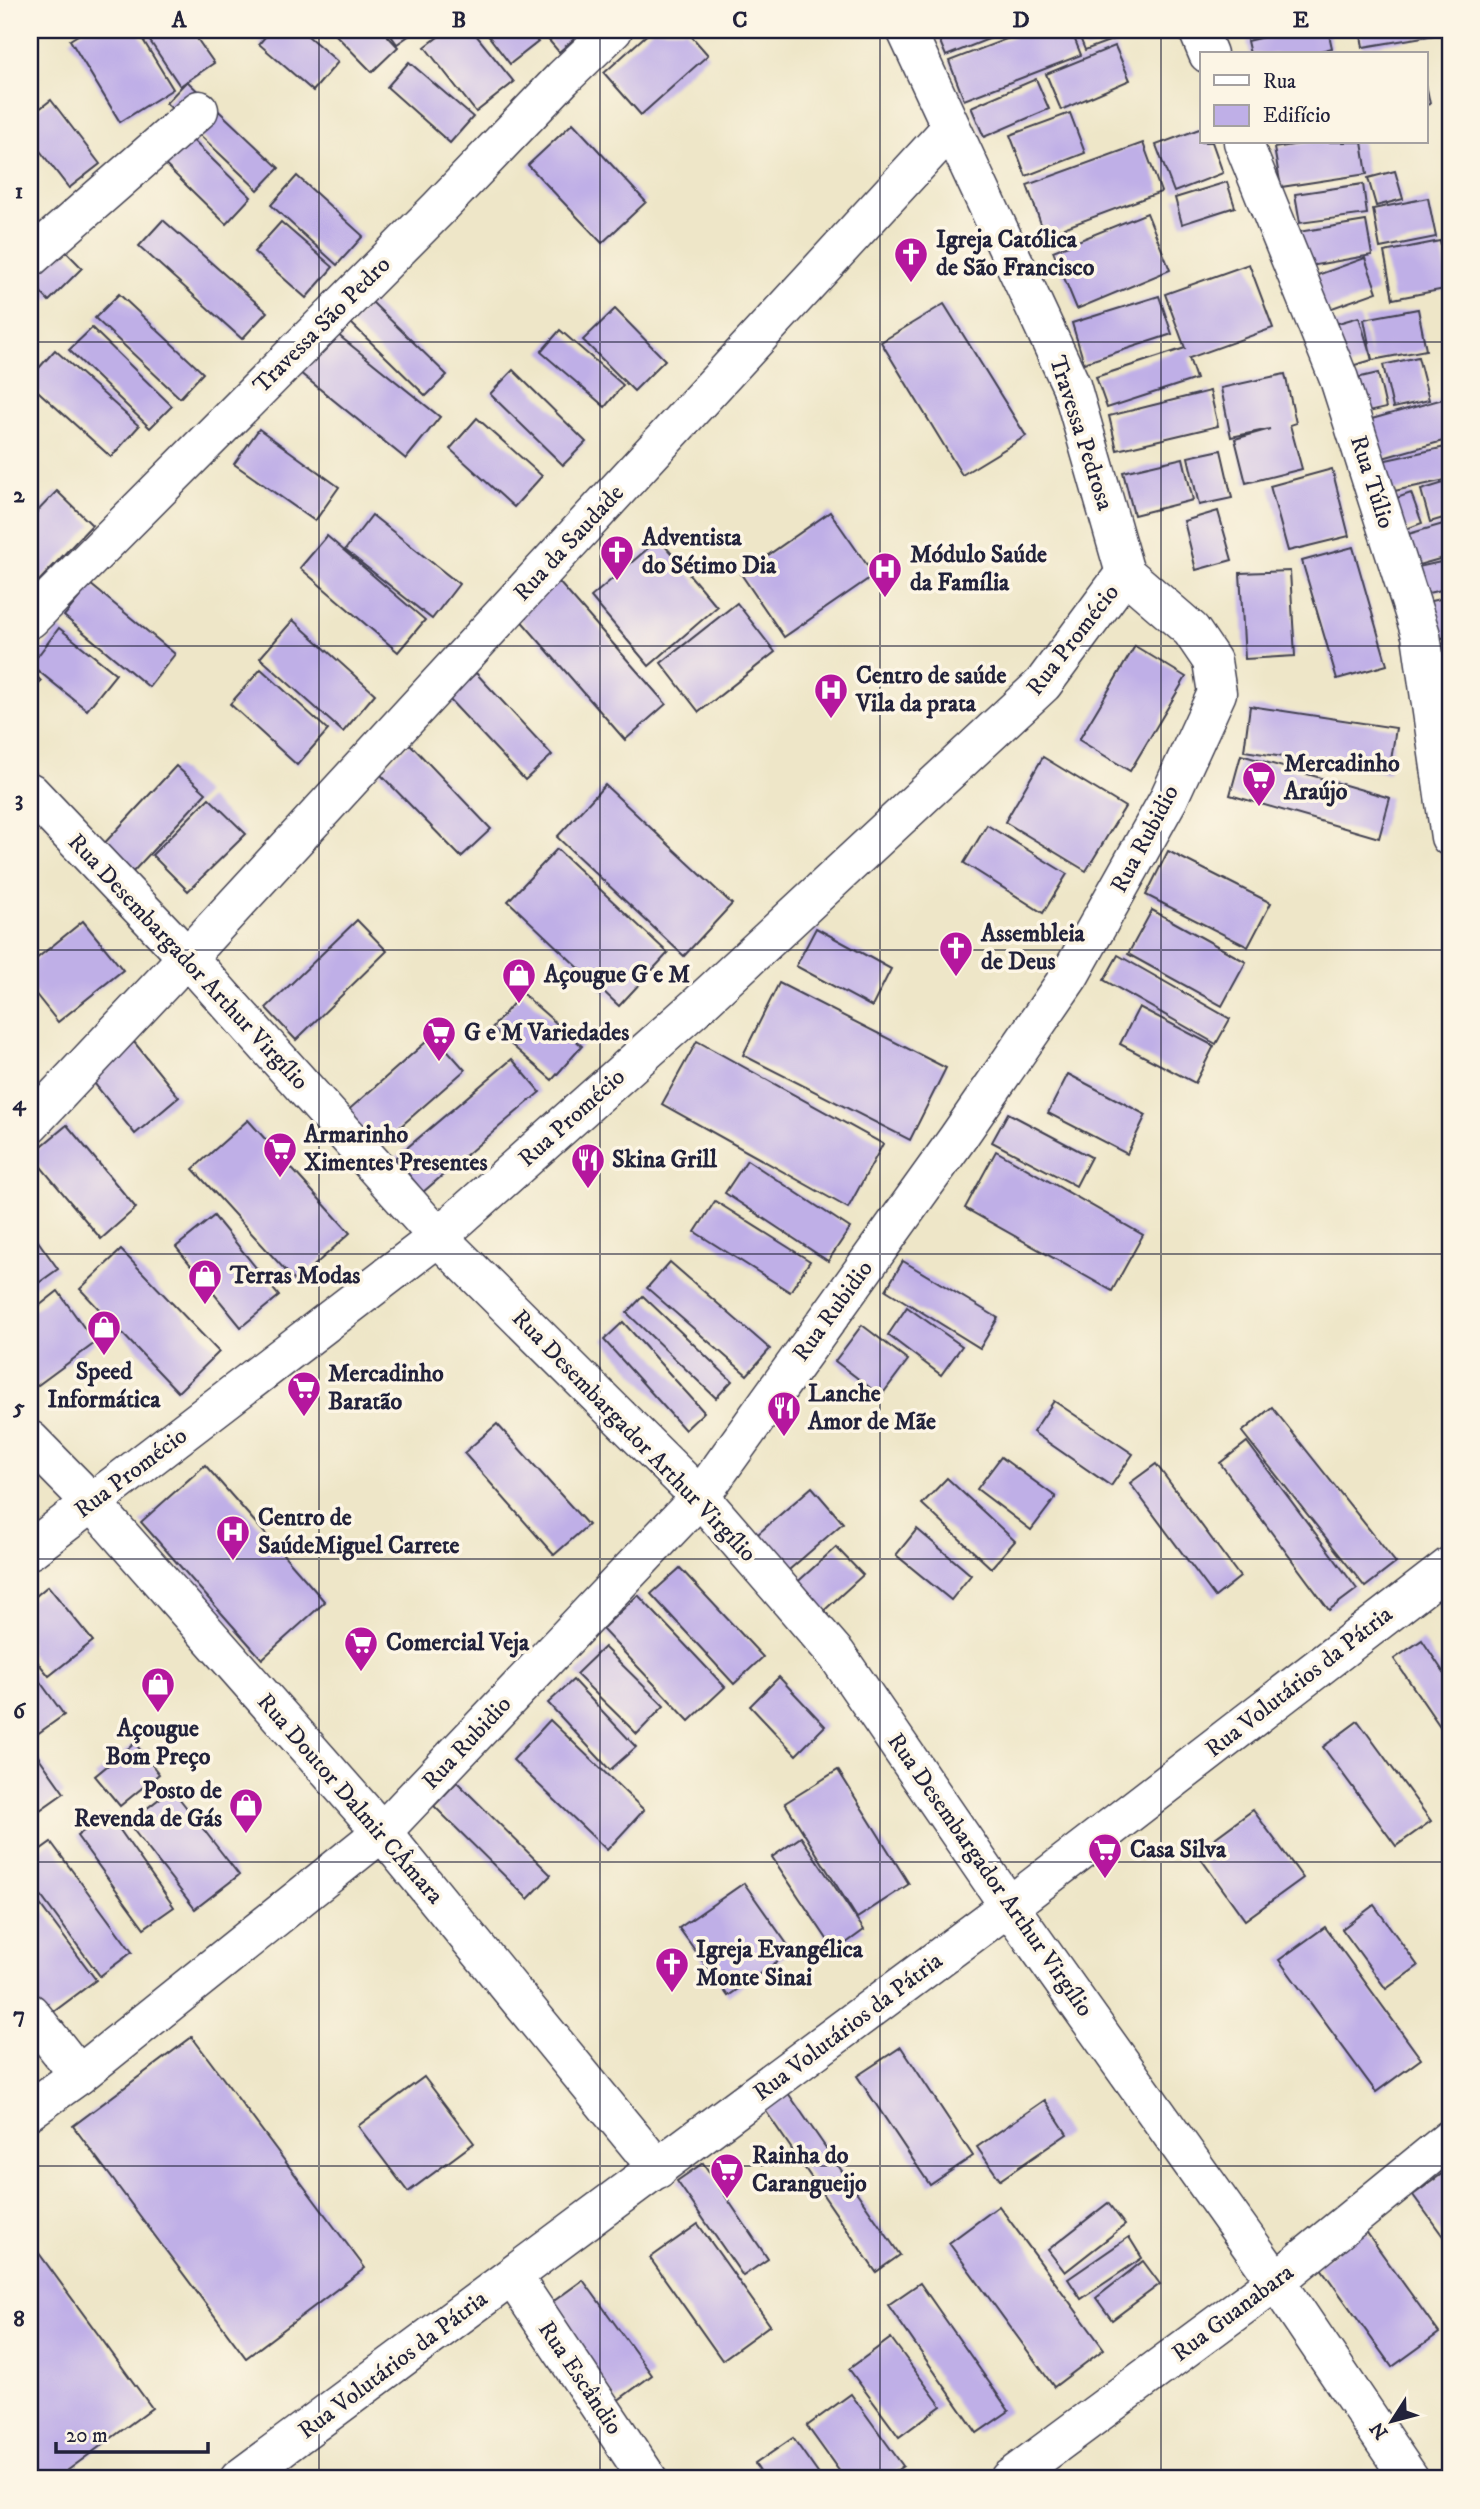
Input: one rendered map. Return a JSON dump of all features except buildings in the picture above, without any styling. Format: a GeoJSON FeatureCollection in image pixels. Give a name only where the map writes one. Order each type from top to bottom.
{"type":"FeatureCollection","features":[{"type":"Feature","properties":{"kind":"street","name":"Travessa São Pedro"},"geometry":{"type":"LineString","coordinates":[[30,619],[439,208],[563,78],[614,30]]}},
{"type":"Feature","properties":{"kind":"street","name":"Travessa Pedrosa"},"geometry":{"type":"LineString","coordinates":[[906,30],[1071,385],[1125,573]]}},
{"type":"Feature","properties":{"kind":"street"},"geometry":{"type":"LineString","coordinates":[[1198,30],[1207,52]]}},
{"type":"Feature","properties":{"kind":"street"},"geometry":{"type":"LineString","coordinates":[[30,258],[199,110]]}},
{"type":"Feature","properties":{"kind":"street","name":"Rua da Saudade"},"geometry":{"type":"LineString","coordinates":[[30,1124],[951,128]]}},
{"type":"Feature","properties":{"kind":"street","name":"Rua Túlio"},"geometry":{"type":"LineString","coordinates":[[1244,144],[1339,379],[1421,635],[1450,837]]}},
{"type":"Feature","properties":{"kind":"street","name":"Rua Promécio"},"geometry":{"type":"LineString","coordinates":[[30,1550],[438,1237],[697,1006],[1043,684],[1125,573]]}},
{"type":"Feature","properties":{"kind":"street","name":"Rua Rubidio"},"geometry":{"type":"LineString","coordinates":[[30,2110],[79,2075],[382,1832],[700,1497],[957,1139],[1070,975],[1168,800],[1217,693],[1212,661],[1191,630],[1125,573]]}},
{"type":"Feature","properties":{"kind":"street","name":"Rua Desembargador Arthur Virgílio"},"geometry":{"type":"LineString","coordinates":[[30,792],[187,957],[438,1237],[700,1497],[837,1655],[1009,1906],[1276,2281],[1410,2479]]}},
{"type":"Feature","properties":{"kind":"street","name":"Rua Doutor Dalmir CÂmara"},"geometry":{"type":"LineString","coordinates":[[30,1440],[92,1503],[382,1832],[657,2169]]}},
{"type":"Feature","properties":{"kind":"street","name":"Rua Volutários da Pátria"},"geometry":{"type":"LineString","coordinates":[[239,2479],[1009,1906],[1450,1566]]}},
{"type":"Feature","properties":{"kind":"street"},"geometry":{"type":"LineString","coordinates":[[30,2013],[79,2075]]}},
{"type":"Feature","properties":{"kind":"street","name":"Rua Guanabara"},"geometry":{"type":"LineString","coordinates":[[1010,2479],[1276,2281],[1450,2139]]}},
{"type":"Feature","properties":{"kind":"street","name":"Rua Escândio"},"geometry":{"type":"LineString","coordinates":[[513,2277],[648,2479]]}},
{"type":"Feature","properties":{"kind":"place","name":"Igreja Católica de São Francisco"},"geometry":{"type":"Point","coordinates":[911,284]}},
{"type":"Feature","properties":{"kind":"place","name":"Adventista do Sétimo Dia"},"geometry":{"type":"Point","coordinates":[617,582]}},
{"type":"Feature","properties":{"kind":"place","name":"Módulo Saúde da Família"},"geometry":{"type":"Point","coordinates":[885,599]}},
{"type":"Feature","properties":{"kind":"place","name":"Centro de saúde Vila da prata"},"geometry":{"type":"Point","coordinates":[831,720]}},
{"type":"Feature","properties":{"kind":"place","name":"Mercadinho Araújo"},"geometry":{"type":"Point","coordinates":[1259,808]}},
{"type":"Feature","properties":{"kind":"place","name":"Assembleia de Deus"},"geometry":{"type":"Point","coordinates":[956,978]}},
{"type":"Feature","properties":{"kind":"place","name":"Açougue G e M"},"geometry":{"type":"Point","coordinates":[519,1005]}},
{"type":"Feature","properties":{"kind":"place","name":"G e M Variedades"},"geometry":{"type":"Point","coordinates":[439,1063]}},
{"type":"Feature","properties":{"kind":"place","name":"Armarinho Ximentes Presentes"},"geometry":{"type":"Point","coordinates":[280,1179]}},
{"type":"Feature","properties":{"kind":"place","name":"Skina Grill"},"geometry":{"type":"Point","coordinates":[588,1190]}},
{"type":"Feature","properties":{"kind":"place","name":"Terras Modas"},"geometry":{"type":"Point","coordinates":[205,1306]}},
{"type":"Feature","properties":{"kind":"place","name":"Speed Informática"},"geometry":{"type":"Point","coordinates":[104,1357]}},
{"type":"Feature","properties":{"kind":"place","name":"Mercadinho Baratão"},"geometry":{"type":"Point","coordinates":[304,1418]}},
{"type":"Feature","properties":{"kind":"place","name":"Lanche Amor de Mãe"},"geometry":{"type":"Point","coordinates":[784,1438]}},
{"type":"Feature","properties":{"kind":"place","name":"Centro de SaúdeMiguel Carrete"},"geometry":{"type":"Point","coordinates":[233,1562]}},
{"type":"Feature","properties":{"kind":"place","name":"Comercial Veja"},"geometry":{"type":"Point","coordinates":[361,1673]}},
{"type":"Feature","properties":{"kind":"place","name":"Açougue Bom Preço"},"geometry":{"type":"Point","coordinates":[158,1714]}},
{"type":"Feature","properties":{"kind":"place","name":"Posto de Revenda de Gás"},"geometry":{"type":"Point","coordinates":[246,1835]}},
{"type":"Feature","properties":{"kind":"place","name":"Casa Silva"},"geometry":{"type":"Point","coordinates":[1105,1880]}},
{"type":"Feature","properties":{"kind":"place","name":"Igreja Evangélica Monte Sinai"},"geometry":{"type":"Point","coordinates":[672,1994]}},
{"type":"Feature","properties":{"kind":"place","name":"Rainha do Carangueijo"},"geometry":{"type":"Point","coordinates":[727,2200]}}]}
